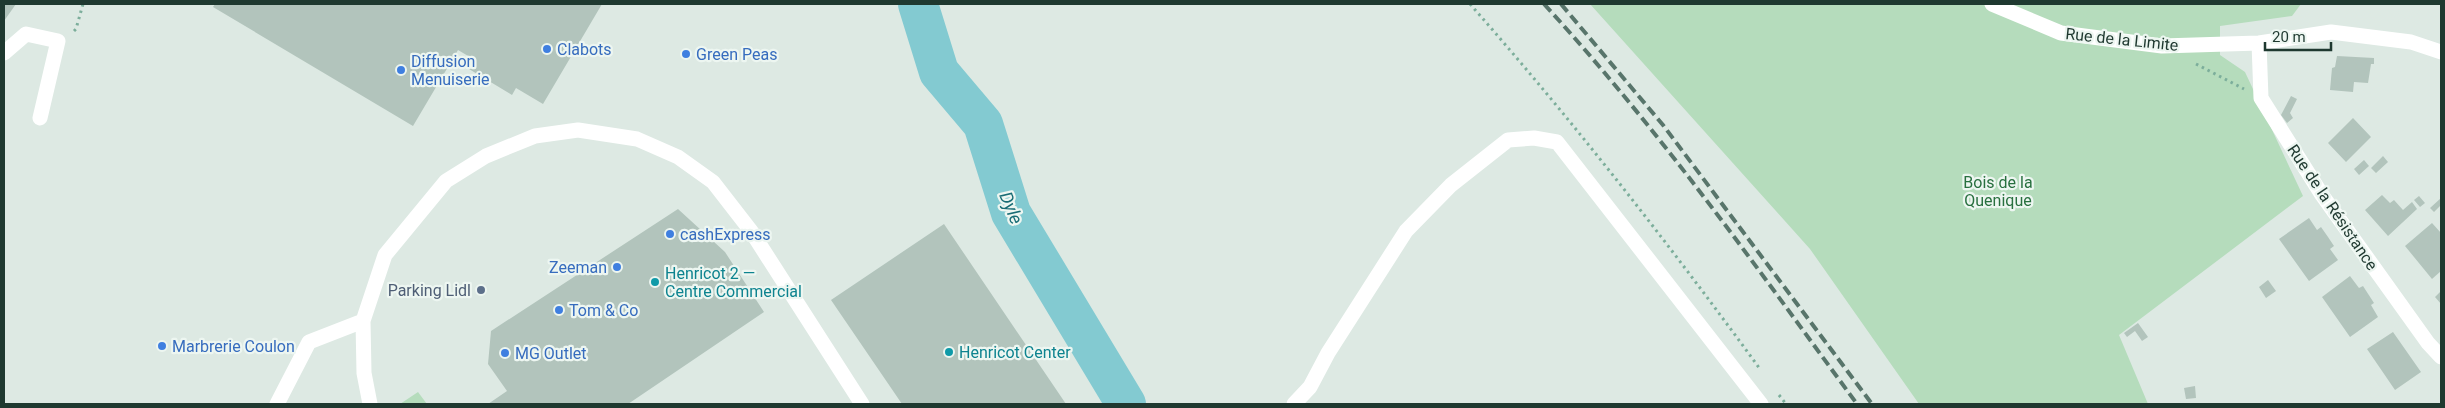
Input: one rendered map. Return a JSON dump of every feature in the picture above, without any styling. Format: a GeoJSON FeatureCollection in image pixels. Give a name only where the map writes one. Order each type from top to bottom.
{"type":"FeatureCollection","features":[{"type":"Feature","properties":{"kind":"street","name":"Rue de la Limite"},"geometry":{"type":"LineString","coordinates":[[1992,4],[2061,33],[2162,46],[2259,43],[2331,32],[2411,42],[2441,52]]}},
{"type":"Feature","properties":{"kind":"street"},"geometry":{"type":"LineString","coordinates":[[4,53],[26,34],[58,41],[40,118]]}},
{"type":"Feature","properties":{"kind":"street"},"geometry":{"type":"LineString","coordinates":[[2259,43],[2261,98]]}},
{"type":"Feature","properties":{"kind":"street","name":"Rue de la Résistance"},"geometry":{"type":"LineString","coordinates":[[2261,98],[2322,195],[2428,343],[2441,357]]}},
{"type":"Feature","properties":{"kind":"street"},"geometry":{"type":"LineString","coordinates":[[370,404],[364,373],[363,321],[385,255],[446,181],[486,156],[535,136],[578,130],[637,139],[678,157],[713,182],[751,231],[862,404]]}},
{"type":"Feature","properties":{"kind":"street"},"geometry":{"type":"LineString","coordinates":[[1294,404],[1310,387],[1328,353],[1406,231],[1451,185],[1508,140],[1534,138],[1557,142],[1761,404]]}},
{"type":"Feature","properties":{"kind":"street"},"geometry":{"type":"LineString","coordinates":[[277,404],[310,342],[363,321]]}},
{"type":"Feature","properties":{"kind":"path"},"geometry":{"type":"LineString","coordinates":[[58,41],[76,29],[83,4]]}},
{"type":"Feature","properties":{"kind":"path"},"geometry":{"type":"LineString","coordinates":[[1470,4],[1522,63],[1689,273],[1765,376]]}},
{"type":"Feature","properties":{"kind":"path"},"geometry":{"type":"LineString","coordinates":[[2195,63],[2261,98]]}},
{"type":"Feature","properties":{"kind":"path"},"geometry":{"type":"LineString","coordinates":[[1775,390],[1786,404]]}},
{"type":"Feature","properties":{"kind":"green space","name":"Bois de la Quenique"},"geometry":{"type":"Polygon","coordinates":[[[1590,4],[2301,4],[2292,16],[2220,26],[2220,55],[2245,72],[2303,196],[2119,335],[2148,404],[1919,404],[1810,249],[1590,4]]]}},
{"type":"Feature","properties":{"kind":"green space"},"geometry":{"type":"Polygon","coordinates":[[[418,392],[427,404],[400,404],[418,392]]]}},
{"type":"Feature","properties":{"kind":"building"},"geometry":{"type":"Polygon","coordinates":[[[4,4],[16,4],[4,21],[4,4]]]}},
{"type":"Feature","properties":{"kind":"building"},"geometry":{"type":"Polygon","coordinates":[[[215,4],[602,4],[543,104],[516,88],[512,95],[469,69],[475,60],[458,50],[413,126],[213,7],[215,4]]]}},
{"type":"Feature","properties":{"kind":"building"},"geometry":{"type":"Polygon","coordinates":[[[2337,56],[2374,58],[2374,64],[2371,64],[2368,83],[2354,82],[2353,92],[2330,90],[2332,68],[2335,67],[2337,56]]]}},
{"type":"Feature","properties":{"kind":"building"},"geometry":{"type":"Polygon","coordinates":[[[2291,96],[2297,99],[2290,113],[2293,118],[2287,123],[2281,115],[2291,96]]]}},
{"type":"Feature","properties":{"kind":"building"},"geometry":{"type":"Polygon","coordinates":[[[2353,118],[2371,137],[2346,162],[2328,143],[2353,118]]]}},
{"type":"Feature","properties":{"kind":"building"},"geometry":{"type":"Polygon","coordinates":[[[2383,156],[2388,162],[2376,173],[2371,168],[2383,156]]]}},
{"type":"Feature","properties":{"kind":"building"},"geometry":{"type":"Polygon","coordinates":[[[2364,160],[2369,166],[2359,175],[2354,169],[2364,160]]]}},
{"type":"Feature","properties":{"kind":"building"},"geometry":{"type":"Polygon","coordinates":[[[2382,195],[2390,203],[2394,200],[2403,210],[2412,202],[2417,209],[2388,236],[2365,210],[2382,195]]]}},
{"type":"Feature","properties":{"kind":"building"},"geometry":{"type":"Polygon","coordinates":[[[2419,196],[2425,203],[2420,207],[2414,200],[2419,196]]]}},
{"type":"Feature","properties":{"kind":"building"},"geometry":{"type":"Polygon","coordinates":[[[2441,198],[2441,205],[2434,212],[2430,208],[2441,198]]]}},
{"type":"Feature","properties":{"kind":"building","name":"Henricot 2 — Centre Commercial"},"geometry":{"type":"Polygon","coordinates":[[[678,209],[725,252],[764,312],[628,404],[488,404],[507,391],[488,364],[491,331],[678,209]]]}},
{"type":"Feature","properties":{"kind":"building"},"geometry":{"type":"Polygon","coordinates":[[[2309,218],[2317,230],[2321,227],[2328,237],[2334,246],[2330,249],[2338,260],[2309,281],[2279,239],[2309,218]]]}},
{"type":"Feature","properties":{"kind":"building"},"geometry":{"type":"Polygon","coordinates":[[[2432,223],[2441,233],[2441,271],[2432,279],[2405,246],[2432,223]]]}},
{"type":"Feature","properties":{"kind":"building","name":"Henricot Center"},"geometry":{"type":"Polygon","coordinates":[[[944,224],[1066,404],[902,404],[831,300],[944,224]]]}},
{"type":"Feature","properties":{"kind":"building"},"geometry":{"type":"Polygon","coordinates":[[[2350,276],[2359,288],[2363,286],[2374,303],[2371,305],[2378,317],[2350,337],[2322,297],[2350,276]]]}},
{"type":"Feature","properties":{"kind":"building"},"geometry":{"type":"Polygon","coordinates":[[[2268,280],[2276,291],[2266,298],[2259,287],[2268,280]]]}},
{"type":"Feature","properties":{"kind":"building"},"geometry":{"type":"Polygon","coordinates":[[[2441,291],[2441,304],[2435,297],[2441,291]]]}},
{"type":"Feature","properties":{"kind":"building"},"geometry":{"type":"Polygon","coordinates":[[[2138,323],[2148,337],[2142,341],[2135,331],[2127,337],[2124,333],[2138,323]]]}},
{"type":"Feature","properties":{"kind":"building"},"geometry":{"type":"Polygon","coordinates":[[[2393,332],[2421,372],[2395,390],[2367,349],[2393,332]]]}},
{"type":"Feature","properties":{"kind":"building"},"geometry":{"type":"Polygon","coordinates":[[[2195,386],[2196,398],[2186,399],[2184,388],[2195,386]]]}},
{"type":"Feature","properties":{"kind":"waterway","name":"Dyle"},"geometry":{"type":"LineString","coordinates":[[918,4],[939,72],[983,124],[1011,213],[1126,404]]}},
{"type":"Feature","properties":{"kind":"railway"},"geometry":{"type":"LineString","coordinates":[[1544,4],[1586,51],[1667,150],[1857,404]]}},
{"type":"Feature","properties":{"kind":"railway"},"geometry":{"type":"LineString","coordinates":[[1561,4],[1663,125],[1872,404]]}},
{"type":"Feature","properties":{"kind":"place","name":"Clabots"},"geometry":{"type":"Point","coordinates":[547,49]}},
{"type":"Feature","properties":{"kind":"place","name":"Green Peas"},"geometry":{"type":"Point","coordinates":[686,54]}},
{"type":"Feature","properties":{"kind":"place","name":"Diffusion Menuiserie"},"geometry":{"type":"Point","coordinates":[401,70]}},
{"type":"Feature","properties":{"kind":"place","name":"cashExpress"},"geometry":{"type":"Point","coordinates":[670,234]}},
{"type":"Feature","properties":{"kind":"place","name":"Zeeman"},"geometry":{"type":"Point","coordinates":[617,267]}},
{"type":"Feature","properties":{"kind":"place","name":"Henricot 2 — Centre Commercial"},"geometry":{"type":"Point","coordinates":[655,282]}},
{"type":"Feature","properties":{"kind":"place","name":"Parking Lidl"},"geometry":{"type":"Point","coordinates":[481,290]}},
{"type":"Feature","properties":{"kind":"place","name":"Tom & Co"},"geometry":{"type":"Point","coordinates":[559,310]}},
{"type":"Feature","properties":{"kind":"place","name":"Marbrerie Coulon"},"geometry":{"type":"Point","coordinates":[162,346]}},
{"type":"Feature","properties":{"kind":"place","name":"Henricot Center"},"geometry":{"type":"Point","coordinates":[949,352]}},
{"type":"Feature","properties":{"kind":"place","name":"MG Outlet"},"geometry":{"type":"Point","coordinates":[505,353]}}]}
